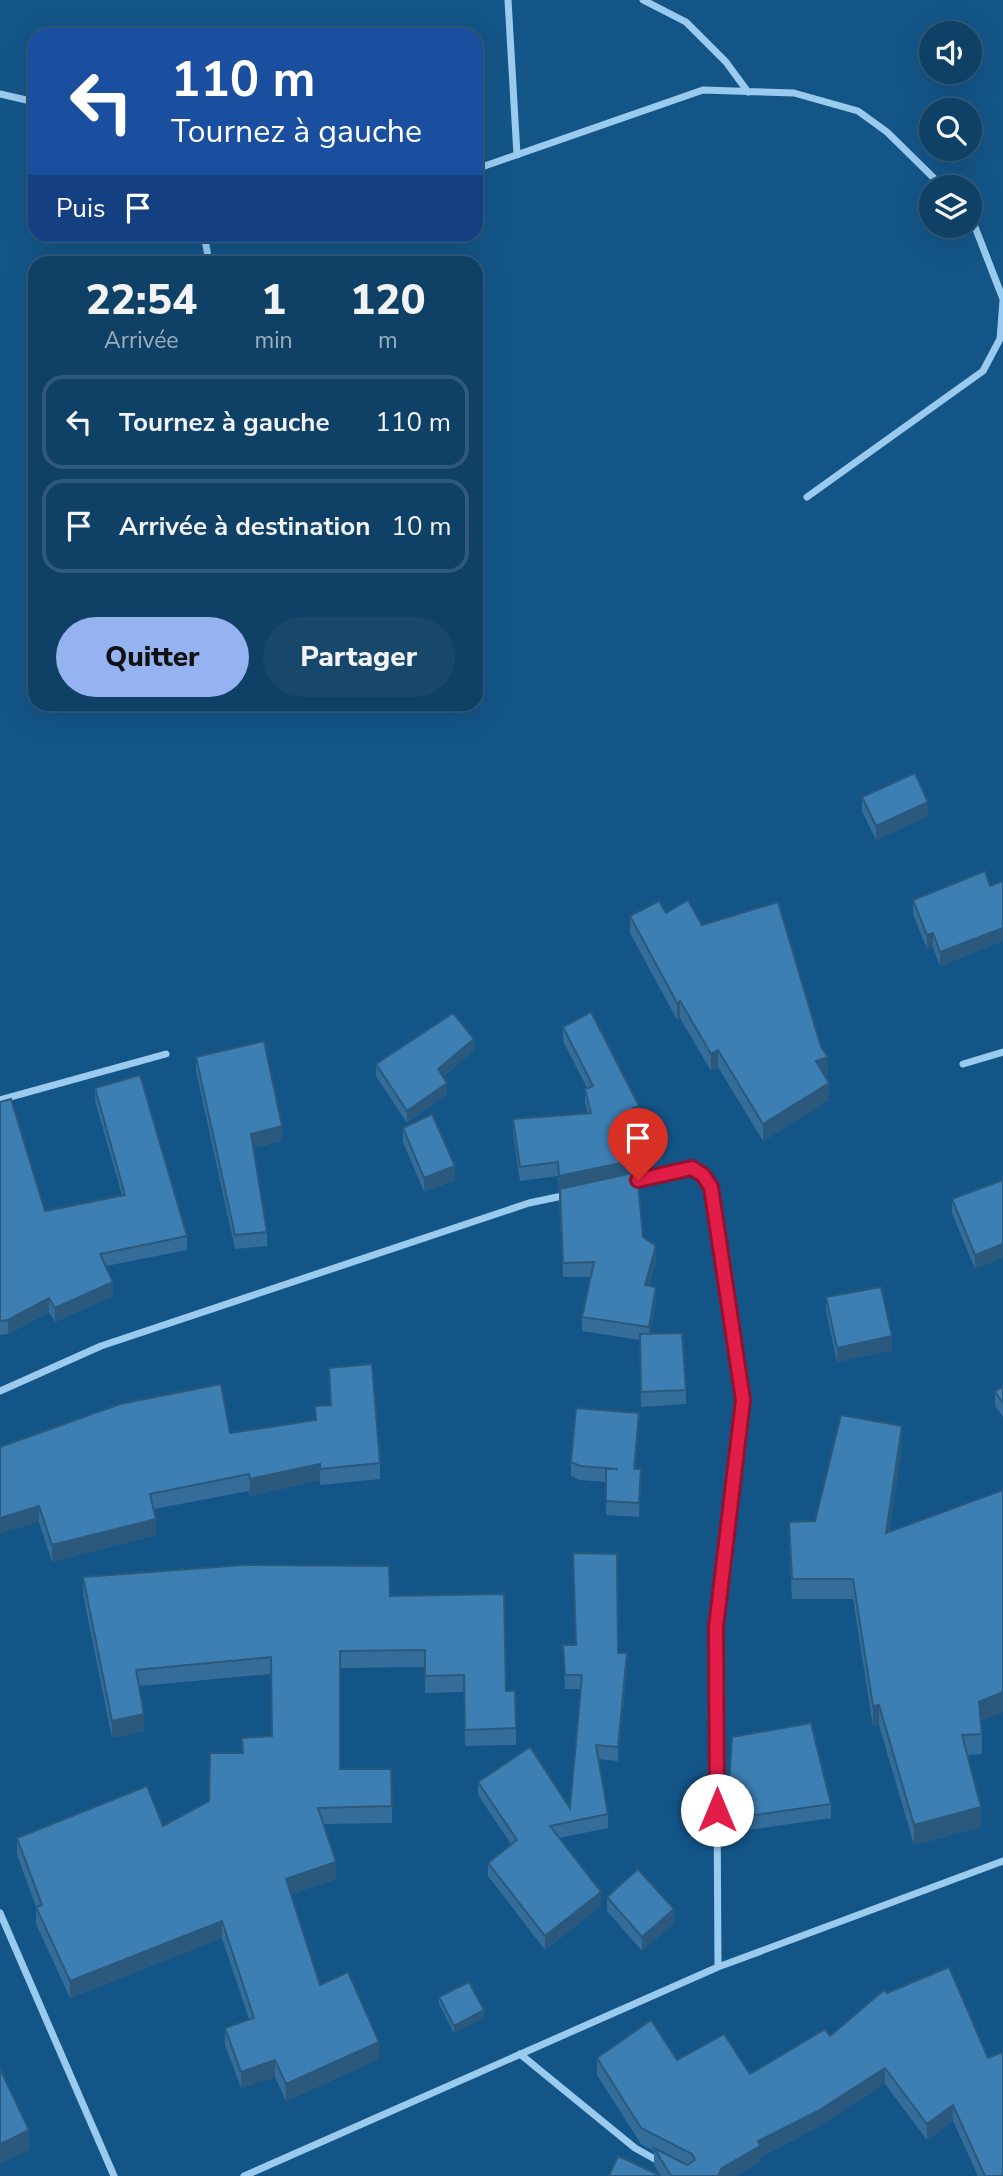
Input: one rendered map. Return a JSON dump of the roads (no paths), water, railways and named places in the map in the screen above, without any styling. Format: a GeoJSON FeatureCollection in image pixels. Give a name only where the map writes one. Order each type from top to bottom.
{"type":"FeatureCollection","features":[{"type":"Feature","properties":{"kind":"street"},"geometry":{"type":"LineString","coordinates":[[508,0],[517,155]]}},
{"type":"Feature","properties":{"kind":"street"},"geometry":{"type":"LineString","coordinates":[[643,0],[686,22],[726,62],[748,92]]}},
{"type":"Feature","properties":{"kind":"street"},"geometry":{"type":"LineString","coordinates":[[483,167],[703,90],[794,93],[858,111],[887,132],[931,175]]}},
{"type":"Feature","properties":{"kind":"street"},"geometry":{"type":"LineString","coordinates":[[0,94],[28,100]]}},
{"type":"Feature","properties":{"kind":"street"},"geometry":{"type":"LineString","coordinates":[[807,497],[984,371],[1000,339],[1003,300],[979,238]]}},
{"type":"Feature","properties":{"kind":"street"},"geometry":{"type":"LineString","coordinates":[[963,1064],[1003,1052]]}},
{"type":"Feature","properties":{"kind":"street"},"geometry":{"type":"LineString","coordinates":[[0,1100],[166,1054]]}},
{"type":"Feature","properties":{"kind":"street"},"geometry":{"type":"LineString","coordinates":[[624,1183],[692,1168],[703,1175],[711,1187],[743,1400],[716,1627],[718,1967]]}},
{"type":"Feature","properties":{"kind":"street"},"geometry":{"type":"LineString","coordinates":[[0,1391],[101,1346],[529,1203],[570,1194]]}},
{"type":"Feature","properties":{"kind":"street"},"geometry":{"type":"LineString","coordinates":[[244,2176],[718,1967],[1003,1861]]}},
{"type":"Feature","properties":{"kind":"street"},"geometry":{"type":"LineString","coordinates":[[0,1913],[114,2176]]}},
{"type":"Feature","properties":{"kind":"street"},"geometry":{"type":"LineString","coordinates":[[520,2054],[635,2148],[667,2167]]}}]}
